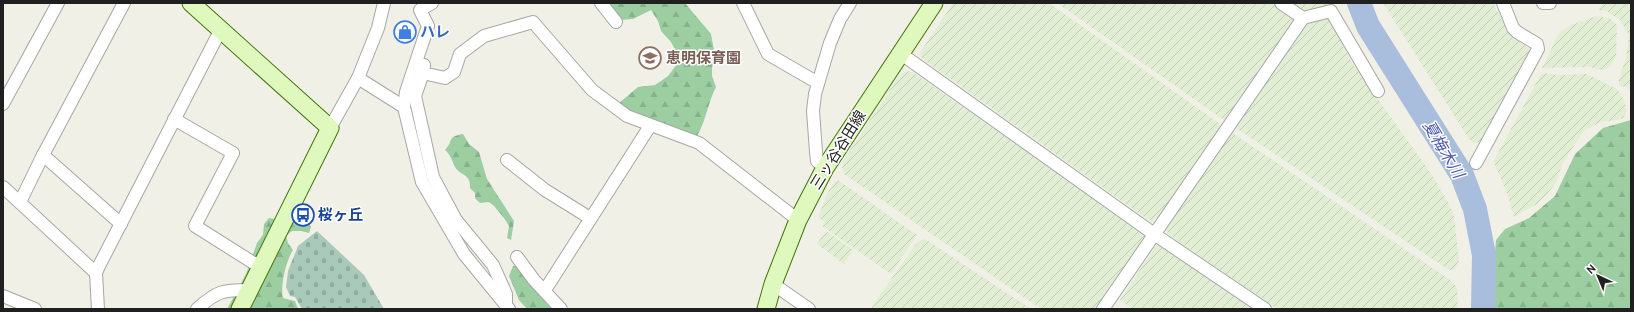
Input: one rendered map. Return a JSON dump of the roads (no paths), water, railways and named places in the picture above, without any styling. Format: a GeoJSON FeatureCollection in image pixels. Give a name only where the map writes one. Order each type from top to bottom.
{"type":"FeatureCollection","features":[{"type":"Feature","properties":{"kind":"street"},"geometry":{"type":"LineString","coordinates":[[3,104],[58,3]]}},
{"type":"Feature","properties":{"kind":"street"},"geometry":{"type":"LineString","coordinates":[[20,202],[43,155],[124,3]]}},
{"type":"Feature","properties":{"kind":"street"},"geometry":{"type":"LineString","coordinates":[[191,3],[330,128]]}},
{"type":"Feature","properties":{"kind":"street"},"geometry":{"type":"LineString","coordinates":[[240,309],[330,128],[358,78],[378,28],[384,3]]}},
{"type":"Feature","properties":{"kind":"street"},"geometry":{"type":"LineString","coordinates":[[432,3],[420,10],[428,26],[406,92],[404,107],[422,182],[464,254],[507,306]]}},
{"type":"Feature","properties":{"kind":"street"},"geometry":{"type":"LineString","coordinates":[[601,3],[616,22]]}},
{"type":"Feature","properties":{"kind":"street"},"geometry":{"type":"LineString","coordinates":[[743,3],[768,54],[818,83]]}},
{"type":"Feature","properties":{"kind":"street"},"geometry":{"type":"LineString","coordinates":[[825,168],[817,161],[813,111],[815,94],[830,43],[840,19],[850,3]]}},
{"type":"Feature","properties":{"kind":"street","name":"三ッ谷谷田線"},"geometry":{"type":"LineString","coordinates":[[766,309],[773,284],[798,220],[825,168],[934,3]]}},
{"type":"Feature","properties":{"kind":"street"},"geometry":{"type":"LineString","coordinates":[[1281,3],[1303,18]]}},
{"type":"Feature","properties":{"kind":"street"},"geometry":{"type":"LineString","coordinates":[[1476,163],[1538,49],[1537,44],[1513,28],[1503,3]]}},
{"type":"Feature","properties":{"kind":"street"},"geometry":{"type":"LineString","coordinates":[[1543,3],[1550,3]]}},
{"type":"Feature","properties":{"kind":"street"},"geometry":{"type":"LineString","coordinates":[[1103,309],[1303,18],[1331,11],[1378,91]]}},
{"type":"Feature","properties":{"kind":"street"},"geometry":{"type":"LineString","coordinates":[[423,73],[445,78],[454,72],[460,54],[484,36],[533,22],[592,90],[628,116],[650,126],[699,143],[798,220]]}},
{"type":"Feature","properties":{"kind":"street"},"geometry":{"type":"LineString","coordinates":[[98,309],[96,273],[221,29]]}},
{"type":"Feature","properties":{"kind":"street"},"geometry":{"type":"LineString","coordinates":[[424,39],[426,48],[423,73],[414,96],[432,177],[456,220],[493,265],[506,294],[507,306]]}},
{"type":"Feature","properties":{"kind":"street"},"geometry":{"type":"LineString","coordinates":[[900,53],[1154,234],[1265,309]]}},
{"type":"Feature","properties":{"kind":"street"},"geometry":{"type":"LineString","coordinates":[[358,78],[404,107]]}},
{"type":"Feature","properties":{"kind":"street"},"geometry":{"type":"LineString","coordinates":[[174,119],[233,153],[195,226],[260,267]]}},
{"type":"Feature","properties":{"kind":"street"},"geometry":{"type":"LineString","coordinates":[[545,290],[650,126]]}},
{"type":"Feature","properties":{"kind":"street"},"geometry":{"type":"LineString","coordinates":[[43,155],[121,224]]}},
{"type":"Feature","properties":{"kind":"street"},"geometry":{"type":"LineString","coordinates":[[507,160],[545,190],[590,218]]}},
{"type":"Feature","properties":{"kind":"street"},"geometry":{"type":"LineString","coordinates":[[3,187],[96,273]]}},
{"type":"Feature","properties":{"kind":"street"},"geometry":{"type":"LineString","coordinates":[[517,257],[534,280],[545,290],[561,309]]}},
{"type":"Feature","properties":{"kind":"street"},"geometry":{"type":"LineString","coordinates":[[773,284],[809,309]]}},
{"type":"Feature","properties":{"kind":"street"},"geometry":{"type":"LineString","coordinates":[[197,309],[213,295],[222,291],[249,290]]}},
{"type":"Feature","properties":{"kind":"street"},"geometry":{"type":"LineString","coordinates":[[3,296],[35,309]]}},
{"type":"Feature","properties":{"kind":"waterway","name":"夏梅木川"},"geometry":{"type":"LineString","coordinates":[[1359,3],[1368,26],[1462,175],[1475,209],[1484,255],[1483,309]]}},
{"type":"Feature","properties":{"kind":"place","name":"ハレ"},"geometry":{"type":"Point","coordinates":[405,32]}},
{"type":"Feature","properties":{"kind":"place","name":"恵明保育園"},"geometry":{"type":"Point","coordinates":[650,58]}},
{"type":"Feature","properties":{"kind":"place","name":"桜ヶ丘"},"geometry":{"type":"Point","coordinates":[303,215]}}]}
